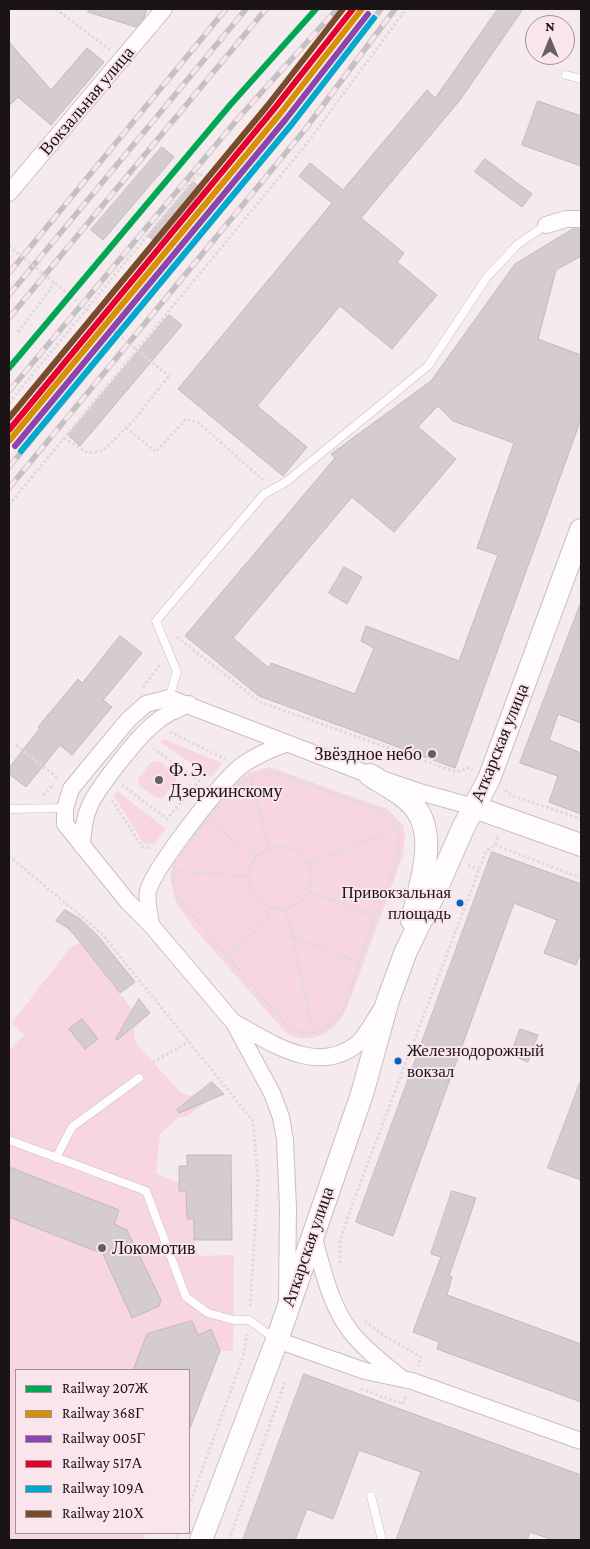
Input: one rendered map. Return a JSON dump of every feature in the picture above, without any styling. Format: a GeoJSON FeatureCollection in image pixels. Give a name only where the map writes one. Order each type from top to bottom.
{"type":"FeatureCollection","features":[{"type":"Feature","properties":{"kind":"street","name":"Вокзальная улица"},"geometry":{"type":"LineString","coordinates":[[9,192],[164,9]]}},
{"type":"Feature","properties":{"kind":"street"},"geometry":{"type":"LineString","coordinates":[[546,225],[566,219],[581,219]]}},
{"type":"Feature","properties":{"kind":"street","name":"Аткарская улица"},"geometry":{"type":"LineString","coordinates":[[201,1540],[276,1340],[365,1085],[388,1000],[406,951],[489,779],[581,530]]}},
{"type":"Feature","properties":{"kind":"street"},"geometry":{"type":"LineString","coordinates":[[287,1308],[287,1179],[281,1117],[272,1093],[234,1023],[151,925],[128,902],[66,824],[64,808],[71,789],[129,719],[146,704],[169,698],[189,704],[285,744],[424,793],[474,807],[509,806],[581,845]]}},
{"type":"Feature","properties":{"kind":"street"},"geometry":{"type":"LineString","coordinates":[[82,846],[83,824],[90,804],[114,770],[153,724],[169,713],[189,704]]}},
{"type":"Feature","properties":{"kind":"street"},"geometry":{"type":"LineString","coordinates":[[151,925],[148,892],[158,871],[203,817],[245,773],[260,753],[285,744]]}},
{"type":"Feature","properties":{"kind":"street","name":"Аткарская улица"},"geometry":{"type":"LineString","coordinates":[[370,775],[402,796],[416,809],[424,825],[425,861],[406,951]]}},
{"type":"Feature","properties":{"kind":"street"},"geometry":{"type":"LineString","coordinates":[[234,1023],[279,1047],[308,1058],[334,1056],[357,1044],[388,1000]]}},
{"type":"Feature","properties":{"kind":"street"},"geometry":{"type":"LineString","coordinates":[[312,1235],[325,1278],[340,1314],[350,1332],[402,1378]]}},
{"type":"Feature","properties":{"kind":"street"},"geometry":{"type":"LineString","coordinates":[[276,1340],[365,1371],[402,1378],[581,1441]]}},
{"type":"Feature","properties":{"kind":"lane"},"geometry":{"type":"LineString","coordinates":[[566,75],[581,78]]}},
{"type":"Feature","properties":{"kind":"lane"},"geometry":{"type":"LineString","coordinates":[[169,698],[177,672],[156,621],[264,494],[286,482],[428,366],[487,277],[518,244],[546,225]]}},
{"type":"Feature","properties":{"kind":"lane"},"geometry":{"type":"LineString","coordinates":[[9,810],[64,808]]}},
{"type":"Feature","properties":{"kind":"lane"},"geometry":{"type":"LineString","coordinates":[[56,1158],[72,1127],[139,1078]]}},
{"type":"Feature","properties":{"kind":"lane"},"geometry":{"type":"LineString","coordinates":[[9,1140],[146,1191],[186,1297],[208,1313],[234,1320],[249,1320],[276,1340]]}},
{"type":"Feature","properties":{"kind":"lane"},"geometry":{"type":"LineString","coordinates":[[371,1496],[382,1540]]}},
{"type":"Feature","properties":{"kind":"path"},"geometry":{"type":"LineString","coordinates":[[56,9],[122,59]]}},
{"type":"Feature","properties":{"kind":"path"},"geometry":{"type":"LineString","coordinates":[[9,505],[306,146],[406,9]]}},
{"type":"Feature","properties":{"kind":"path"},"geometry":{"type":"LineString","coordinates":[[9,404],[199,173],[210,183],[9,426]]}},
{"type":"Feature","properties":{"kind":"path"},"geometry":{"type":"LineString","coordinates":[[9,246],[169,376],[126,428],[103,451],[88,453],[64,438]]}},
{"type":"Feature","properties":{"kind":"path"},"geometry":{"type":"LineString","coordinates":[[18,332],[55,283]]}},
{"type":"Feature","properties":{"kind":"path"},"geometry":{"type":"LineString","coordinates":[[55,361],[93,315]]}},
{"type":"Feature","properties":{"kind":"path"},"geometry":{"type":"LineString","coordinates":[[126,428],[156,452],[186,420],[200,423],[264,481]]}},
{"type":"Feature","properties":{"kind":"path"},"geometry":{"type":"LineString","coordinates":[[156,621],[260,702],[456,772],[469,768],[489,779],[509,806],[581,819]]}},
{"type":"Feature","properties":{"kind":"path"},"geometry":{"type":"LineString","coordinates":[[162,736],[167,730],[228,760],[245,773],[278,773],[383,812],[393,820],[400,836],[398,858],[375,916],[343,1011],[333,1024],[314,1033],[299,1033],[286,1025],[178,899],[174,890],[173,871],[177,857],[203,817],[236,786],[245,773]]}},
{"type":"Feature","properties":{"kind":"path"},"geometry":{"type":"LineString","coordinates":[[116,791],[122,784],[168,819],[198,780],[154,749],[158,742]]}},
{"type":"Feature","properties":{"kind":"path"},"geometry":{"type":"LineString","coordinates":[[16,745],[59,779]]}},
{"type":"Feature","properties":{"kind":"path"},"geometry":{"type":"LineString","coordinates":[[245,773],[270,849]]}},
{"type":"Feature","properties":{"kind":"path"},"geometry":{"type":"LineString","coordinates":[[111,798],[142,848]]}},
{"type":"Feature","properties":{"kind":"path"},"geometry":{"type":"LineString","coordinates":[[340,1267],[340,1241],[352,1205],[486,850],[495,845],[509,806]]}},
{"type":"Feature","properties":{"kind":"path"},"geometry":{"type":"LineString","coordinates":[[203,817],[258,857]]}},
{"type":"Feature","properties":{"kind":"path"},"geometry":{"type":"LineString","coordinates":[[309,864],[397,828]]}},
{"type":"Feature","properties":{"kind":"path"},"geometry":{"type":"LineString","coordinates":[[495,845],[581,878]]}},
{"type":"Feature","properties":{"kind":"path"},"geometry":{"type":"LineString","coordinates":[[281,846],[292,849],[302,855],[309,864],[312,874],[309,892],[299,904],[286,910],[270,908],[254,896],[249,876],[253,862],[270,849],[281,846]]}},
{"type":"Feature","properties":{"kind":"path"},"geometry":{"type":"LineString","coordinates":[[9,856],[101,933],[253,1121],[258,1180],[249,1320],[243,1356],[190,1503]]}},
{"type":"Feature","properties":{"kind":"path"},"geometry":{"type":"LineString","coordinates":[[173,871],[249,876]]}},
{"type":"Feature","properties":{"kind":"path"},"geometry":{"type":"LineString","coordinates":[[309,892],[375,916]]}},
{"type":"Feature","properties":{"kind":"path"},"geometry":{"type":"LineString","coordinates":[[228,957],[265,922],[270,908]]}},
{"type":"Feature","properties":{"kind":"path"},"geometry":{"type":"LineString","coordinates":[[286,910],[314,1033]]}},
{"type":"Feature","properties":{"kind":"path"},"geometry":{"type":"LineString","coordinates":[[293,937],[359,962]]}},
{"type":"Feature","properties":{"kind":"path"},"geometry":{"type":"LineString","coordinates":[[153,1062],[189,1042]]}},
{"type":"Feature","properties":{"kind":"path"},"geometry":{"type":"LineString","coordinates":[[364,1319],[383,1335],[421,1356]]}},
{"type":"Feature","properties":{"kind":"path"},"geometry":{"type":"LineString","coordinates":[[229,1540],[288,1373]]}},
{"type":"Feature","properties":{"kind":"path"},"geometry":{"type":"LineString","coordinates":[[356,1388],[403,1404]]}},
{"type":"Feature","properties":{"kind":"shaded area"},"geometry":{"type":"Polygon","coordinates":[[[163,739],[222,763],[211,777],[160,742],[163,739]]]}},
{"type":"Feature","properties":{"kind":"shaded area"},"geometry":{"type":"Polygon","coordinates":[[[151,762],[160,762],[176,774],[176,781],[163,798],[156,798],[139,785],[138,779],[151,762]]]}},
{"type":"Feature","properties":{"kind":"shaded area"},"geometry":{"type":"Polygon","coordinates":[[[269,767],[387,809],[403,825],[405,836],[402,858],[347,1008],[336,1025],[329,1031],[312,1038],[294,1037],[285,1032],[194,928],[176,903],[170,878],[175,855],[234,784],[249,773],[269,767]]]}},
{"type":"Feature","properties":{"kind":"shaded area"},"geometry":{"type":"Polygon","coordinates":[[[117,791],[166,829],[154,844],[144,844],[114,796],[117,791]]]}},
{"type":"Feature","properties":{"kind":"shaded area","name":"Локомотив"},"geometry":{"type":"Polygon","coordinates":[[[80,942],[132,1009],[143,1004],[150,1013],[134,1028],[135,1042],[180,1092],[191,1096],[212,1082],[221,1091],[187,1116],[179,1117],[160,1134],[156,1174],[179,1183],[179,1191],[186,1191],[187,1218],[194,1219],[194,1240],[199,1256],[234,1255],[233,1351],[219,1351],[190,1429],[190,1369],[15,1369],[15,1534],[146,1534],[143,1540],[9,1540],[9,1050],[24,1035],[12,1023],[70,948],[80,942]]]}},
{"type":"Feature","properties":{"kind":"building"},"geometry":{"type":"Polygon","coordinates":[[[89,9],[147,9],[144,18],[136,27],[88,12],[89,9]]]}},
{"type":"Feature","properties":{"kind":"building"},"geometry":{"type":"Polygon","coordinates":[[[498,9],[523,9],[460,100],[361,218],[404,253],[397,262],[437,295],[392,349],[340,306],[257,406],[307,447],[283,476],[178,389],[332,203],[299,176],[310,163],[343,190],[427,90],[435,98],[498,9]]]}},
{"type":"Feature","properties":{"kind":"building"},"geometry":{"type":"Polygon","coordinates":[[[9,42],[51,90],[87,48],[104,62],[51,125],[18,97],[9,106],[9,42]]]}},
{"type":"Feature","properties":{"kind":"building"},"geometry":{"type":"Polygon","coordinates":[[[538,101],[581,116],[581,166],[522,145],[538,101]]]}},
{"type":"Feature","properties":{"kind":"building"},"geometry":{"type":"Polygon","coordinates":[[[162,147],[174,157],[103,240],[91,230],[162,147]]]}},
{"type":"Feature","properties":{"kind":"building"},"geometry":{"type":"Polygon","coordinates":[[[485,159],[532,194],[522,207],[475,172],[485,159]]]}},
{"type":"Feature","properties":{"kind":"building"},"geometry":{"type":"Polygon","coordinates":[[[193,182],[203,190],[160,245],[148,236],[193,182]]]}},
{"type":"Feature","properties":{"kind":"building"},"geometry":{"type":"Polygon","coordinates":[[[573,229],[581,229],[581,256],[556,270],[538,339],[581,355],[581,419],[455,768],[259,696],[185,636],[335,458],[331,454],[431,381],[515,264],[573,229]],[[438,406],[418,427],[456,459],[394,532],[352,497],[233,638],[269,668],[271,663],[355,694],[374,648],[361,641],[366,626],[459,661],[498,555],[477,548],[514,443],[453,421],[438,406]]]}},
{"type":"Feature","properties":{"kind":"building"},"geometry":{"type":"Polygon","coordinates":[[[169,315],[182,325],[80,446],[68,435],[169,315]]]}},
{"type":"Feature","properties":{"kind":"building"},"geometry":{"type":"Polygon","coordinates":[[[344,567],[362,577],[347,604],[329,593],[344,567]]]}},
{"type":"Feature","properties":{"kind":"building"},"geometry":{"type":"Polygon","coordinates":[[[580,605],[581,723],[558,714],[549,740],[581,753],[581,814],[549,802],[558,776],[520,763],[580,605]]]}},
{"type":"Feature","properties":{"kind":"building"},"geometry":{"type":"Polygon","coordinates":[[[120,636],[142,653],[103,700],[112,707],[72,755],[60,745],[26,787],[9,774],[9,768],[40,728],[38,727],[78,679],[82,683],[120,636]]]}},
{"type":"Feature","properties":{"kind":"building"},"geometry":{"type":"Polygon","coordinates":[[[492,852],[581,884],[581,951],[576,965],[544,953],[557,920],[514,903],[393,1236],[356,1222],[492,852]]]}},
{"type":"Feature","properties":{"kind":"building"},"geometry":{"type":"Polygon","coordinates":[[[65,910],[80,919],[98,936],[135,982],[120,993],[68,928],[56,921],[65,910]]]}},
{"type":"Feature","properties":{"kind":"building"},"geometry":{"type":"Polygon","coordinates":[[[139,999],[150,1013],[117,1040],[116,1039],[139,999]]]}},
{"type":"Feature","properties":{"kind":"building"},"geometry":{"type":"Polygon","coordinates":[[[82,1019],[98,1039],[85,1049],[69,1029],[82,1019]]]}},
{"type":"Feature","properties":{"kind":"building"},"geometry":{"type":"Polygon","coordinates":[[[520,1029],[538,1035],[528,1062],[511,1055],[520,1029]]]}},
{"type":"Feature","properties":{"kind":"building"},"geometry":{"type":"Polygon","coordinates":[[[212,1082],[224,1094],[179,1113],[177,1110],[212,1082]]]}},
{"type":"Feature","properties":{"kind":"building"},"geometry":{"type":"Polygon","coordinates":[[[581,1083],[581,1180],[548,1168],[581,1083]]]}},
{"type":"Feature","properties":{"kind":"building"},"geometry":{"type":"Polygon","coordinates":[[[187,1155],[231,1155],[232,1240],[194,1240],[194,1219],[187,1219],[186,1191],[179,1191],[179,1166],[187,1166],[187,1155]]]}},
{"type":"Feature","properties":{"kind":"building"},"geometry":{"type":"Polygon","coordinates":[[[9,1167],[119,1210],[114,1224],[127,1230],[161,1300],[159,1306],[132,1318],[103,1254],[9,1217],[9,1167]]]}},
{"type":"Feature","properties":{"kind":"building"},"geometry":{"type":"Polygon","coordinates":[[[452,1191],[476,1198],[449,1276],[452,1277],[447,1295],[581,1344],[581,1402],[437,1349],[439,1342],[413,1332],[441,1257],[431,1254],[452,1191]]]}},
{"type":"Feature","properties":{"kind":"building"},"geometry":{"type":"Polygon","coordinates":[[[192,1321],[198,1335],[211,1329],[220,1351],[190,1428],[190,1369],[133,1369],[147,1334],[192,1321]]]}},
{"type":"Feature","properties":{"kind":"building"},"geometry":{"type":"Polygon","coordinates":[[[304,1374],[581,1475],[581,1540],[553,1540],[530,1532],[527,1540],[396,1540],[421,1472],[359,1450],[333,1519],[307,1509],[295,1540],[243,1540],[304,1374]]]}},
{"type":"Feature","properties":{"kind":"railway"},"geometry":{"type":"LineString","coordinates":[[9,273],[226,9]]}},
{"type":"Feature","properties":{"kind":"railway"},"geometry":{"type":"LineString","coordinates":[[9,295],[246,9]]}},
{"type":"Feature","properties":{"kind":"railway"},"geometry":{"type":"LineString","coordinates":[[9,318],[266,9]]}},
{"type":"Feature","properties":{"kind":"railway"},"geometry":{"type":"LineString","coordinates":[[9,391],[241,115],[337,9]]}},
{"type":"Feature","properties":{"kind":"railway"},"geometry":{"type":"LineString","coordinates":[[9,467],[293,123],[381,9]]}},
{"type":"Feature","properties":{"kind":"railway"},"geometry":{"type":"LineString","coordinates":[[9,488],[303,132],[395,9]]}},
{"type":"Feature","properties":{"kind":"rail line","name":"207Ж"},"geometry":{"type":"LineString","coordinates":[[9,368],[231,104],[316,9]]}},
{"type":"Feature","properties":{"kind":"rail line","name":"210Х"},"geometry":{"type":"LineString","coordinates":[[9,418],[268,105],[343,9]]}},
{"type":"Feature","properties":{"kind":"rail line","name":"517А"},"geometry":{"type":"LineString","coordinates":[[9,430],[274,109],[353,9]]}},
{"type":"Feature","properties":{"kind":"rail line","name":"368Г"},"geometry":{"type":"LineString","coordinates":[[9,441],[280,114],[362,9]]}},
{"type":"Feature","properties":{"kind":"rail line","name":"005Г"},"geometry":{"type":"LineString","coordinates":[[15,446],[286,119],[368,14]]}},
{"type":"Feature","properties":{"kind":"rail line","name":"109А"},"geometry":{"type":"LineString","coordinates":[[21,451],[292,124],[374,18]]}},
{"type":"Feature","properties":{"kind":"place","name":"Звёздное небо"},"geometry":{"type":"Point","coordinates":[432,754]}},
{"type":"Feature","properties":{"kind":"place","name":"Ф. Э. Дзержинскому"},"geometry":{"type":"Point","coordinates":[159,780]}},
{"type":"Feature","properties":{"kind":"place","name":"Привокзальная площадь"},"geometry":{"type":"Point","coordinates":[460,903]}},
{"type":"Feature","properties":{"kind":"place","name":"Железнодорожный вокзал"},"geometry":{"type":"Point","coordinates":[398,1061]}},
{"type":"Feature","properties":{"kind":"place","name":"Локомотив"},"geometry":{"type":"Point","coordinates":[102,1248]}}]}
